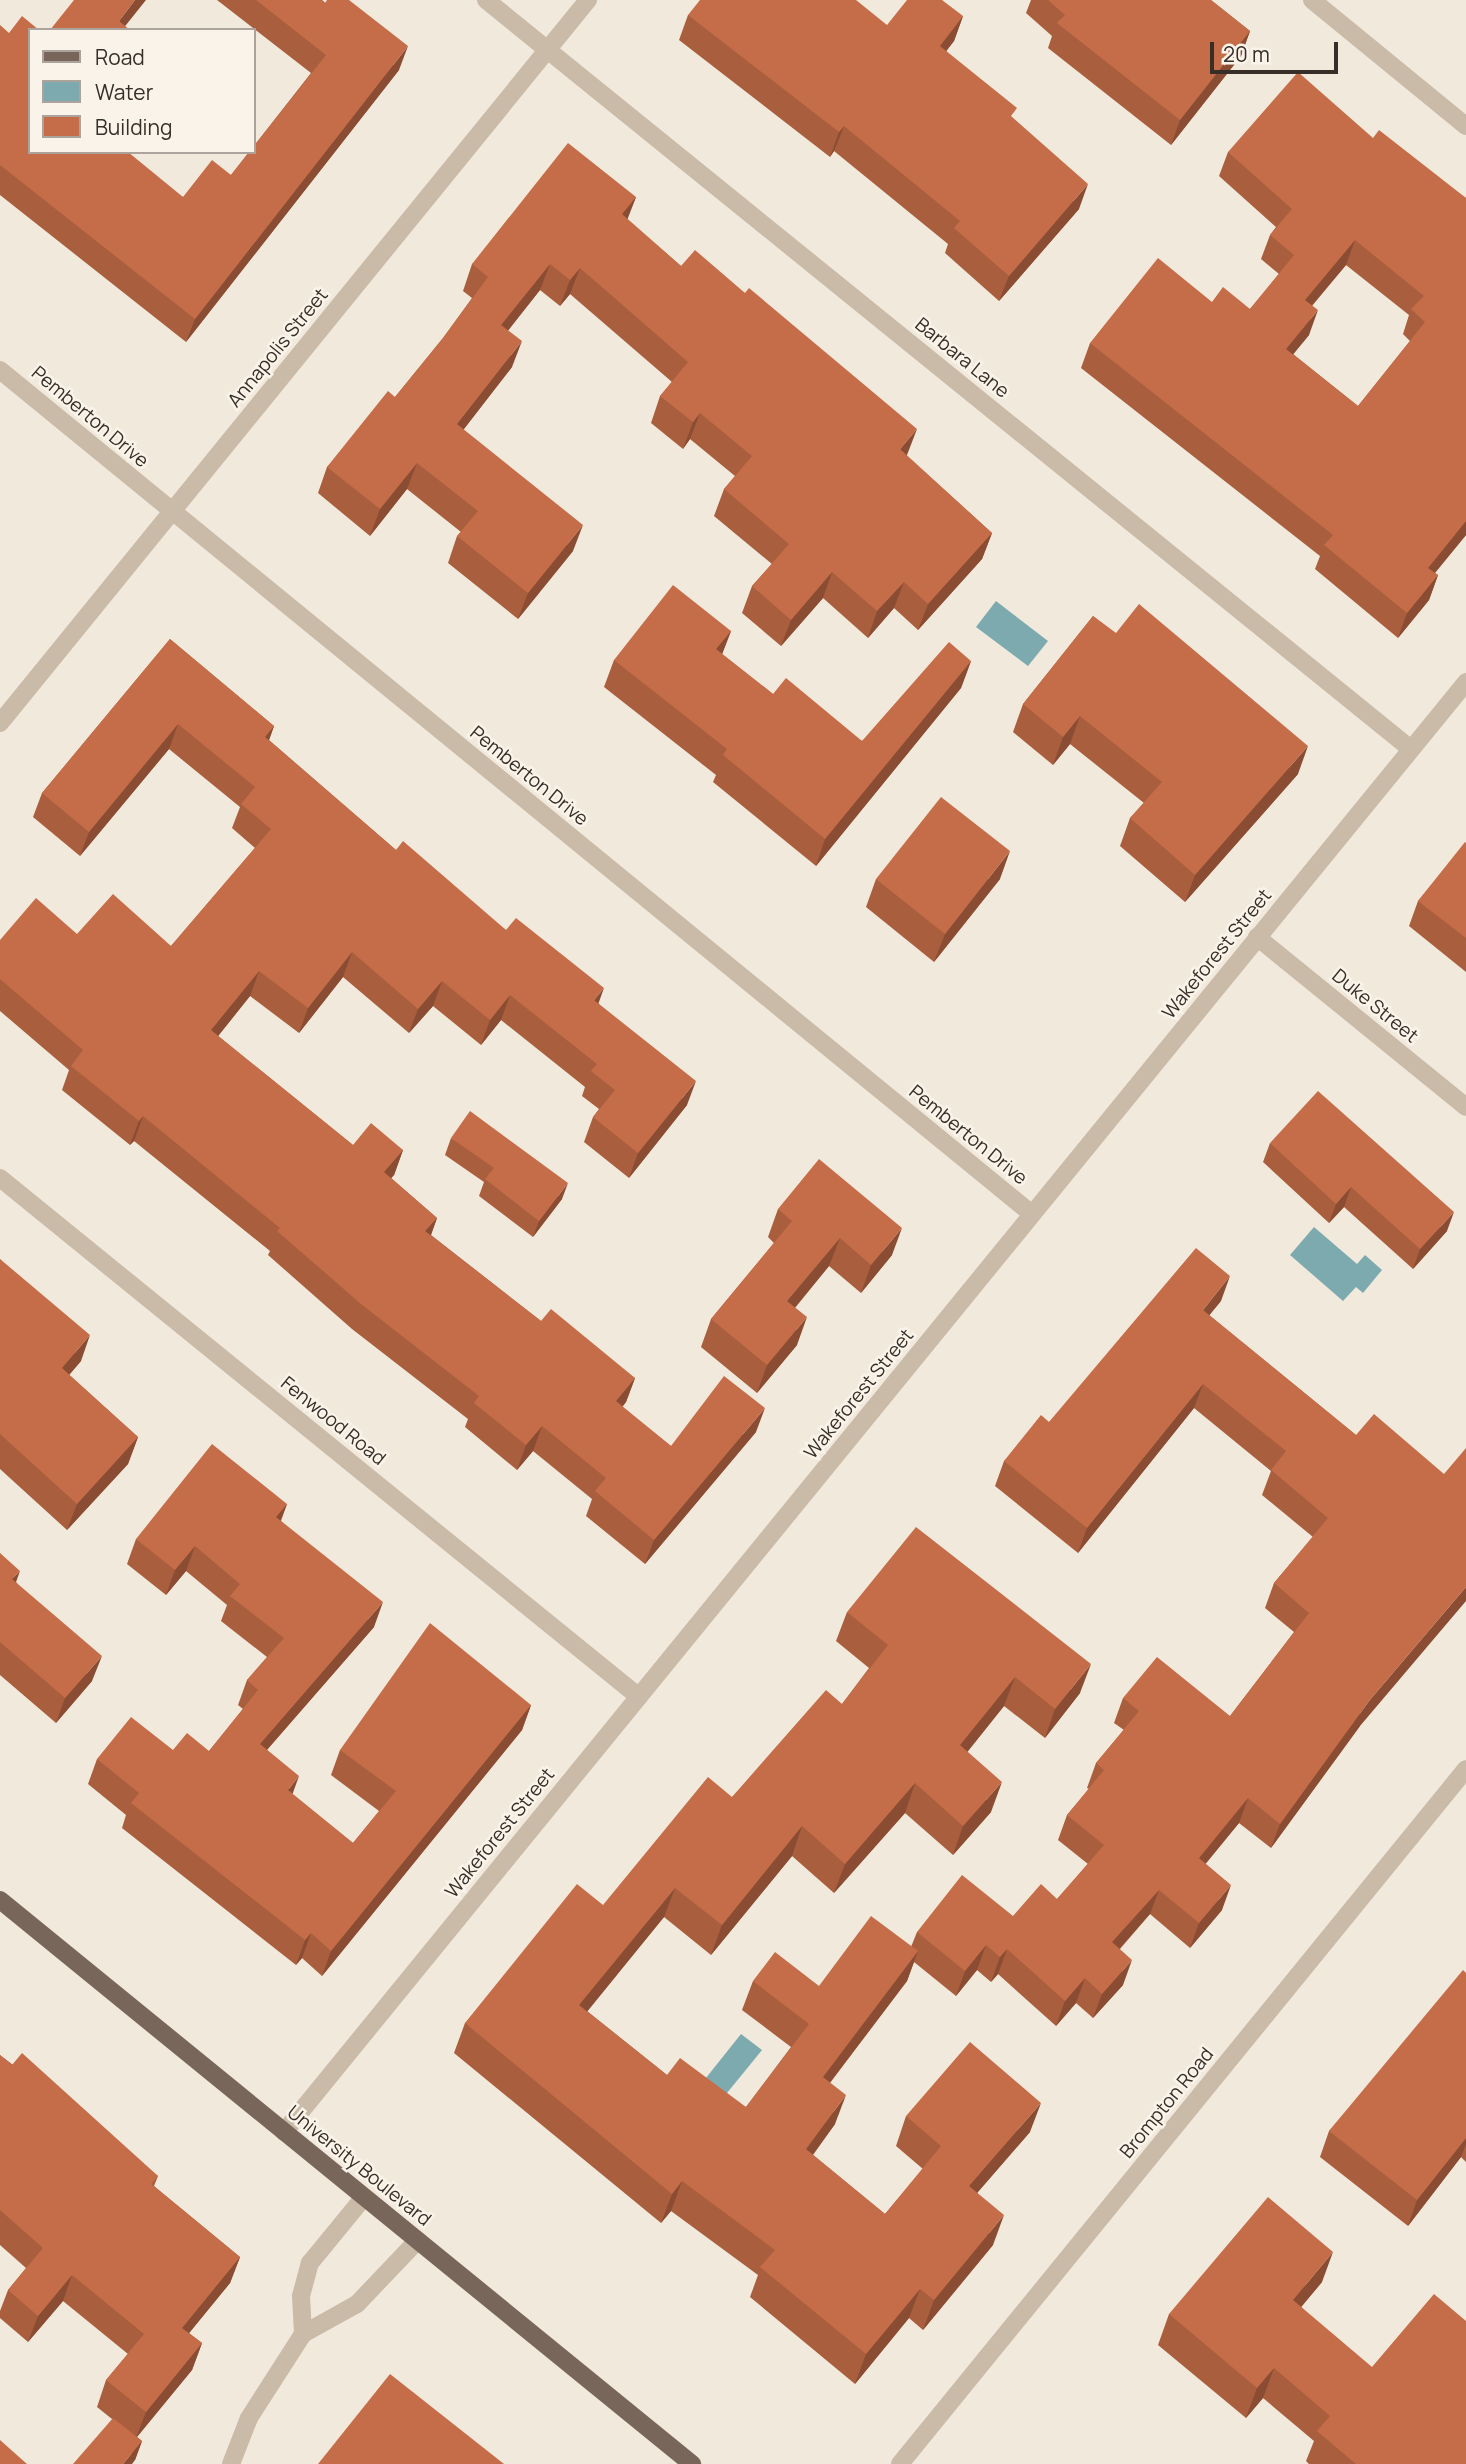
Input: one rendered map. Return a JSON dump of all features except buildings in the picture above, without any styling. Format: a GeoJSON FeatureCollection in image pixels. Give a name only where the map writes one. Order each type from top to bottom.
{"type":"FeatureCollection","features":[{"type":"Feature","properties":{"kind":"main road","name":"University Boulevard"},"geometry":{"type":"LineString","coordinates":[[0,1900],[692,2464]]}},
{"type":"Feature","properties":{"kind":"street","name":"Barbara Lane"},"geometry":{"type":"LineString","coordinates":[[486,0],[1411,749]]}},
{"type":"Feature","properties":{"kind":"street","name":"Annapolis Street"},"geometry":{"type":"LineString","coordinates":[[0,723],[588,0]]}},
{"type":"Feature","properties":{"kind":"street"},"geometry":{"type":"LineString","coordinates":[[1312,0],[1466,126]]}},
{"type":"Feature","properties":{"kind":"street","name":"Pemberton Drive"},"geometry":{"type":"LineString","coordinates":[[0,370],[1032,1214]]}},
{"type":"Feature","properties":{"kind":"street","name":"Wakeforest Street"},"geometry":{"type":"LineString","coordinates":[[284,2132],[1466,682]]}},
{"type":"Feature","properties":{"kind":"street","name":"Duke Street"},"geometry":{"type":"LineString","coordinates":[[1257,937],[1466,1107]]}},
{"type":"Feature","properties":{"kind":"street","name":"Fenwood Road"},"geometry":{"type":"LineString","coordinates":[[0,1178],[639,1697]]}},
{"type":"Feature","properties":{"kind":"street","name":"Brompton Road"},"geometry":{"type":"LineString","coordinates":[[900,2464],[1466,1769]]}},
{"type":"Feature","properties":{"kind":"street"},"geometry":{"type":"LineString","coordinates":[[303,2334],[301,2296],[310,2263],[364,2197]]}},
{"type":"Feature","properties":{"kind":"street"},"geometry":{"type":"LineString","coordinates":[[231,2464],[249,2418],[303,2334],[357,2304],[418,2240]]}},
{"type":"Feature","properties":{"kind":"water"},"geometry":{"type":"Polygon","coordinates":[[[996,601],[1048,641],[1028,666],[976,627],[996,601]]]}},
{"type":"Feature","properties":{"kind":"water"},"geometry":{"type":"Polygon","coordinates":[[[1314,1227],[1357,1264],[1365,1255],[1382,1270],[1363,1293],[1356,1287],[1343,1301],[1290,1255],[1314,1227]]]}},
{"type":"Feature","properties":{"kind":"water"},"geometry":{"type":"Polygon","coordinates":[[[741,2034],[762,2050],[714,2109],[694,2093],[741,2034]]]}}]}
